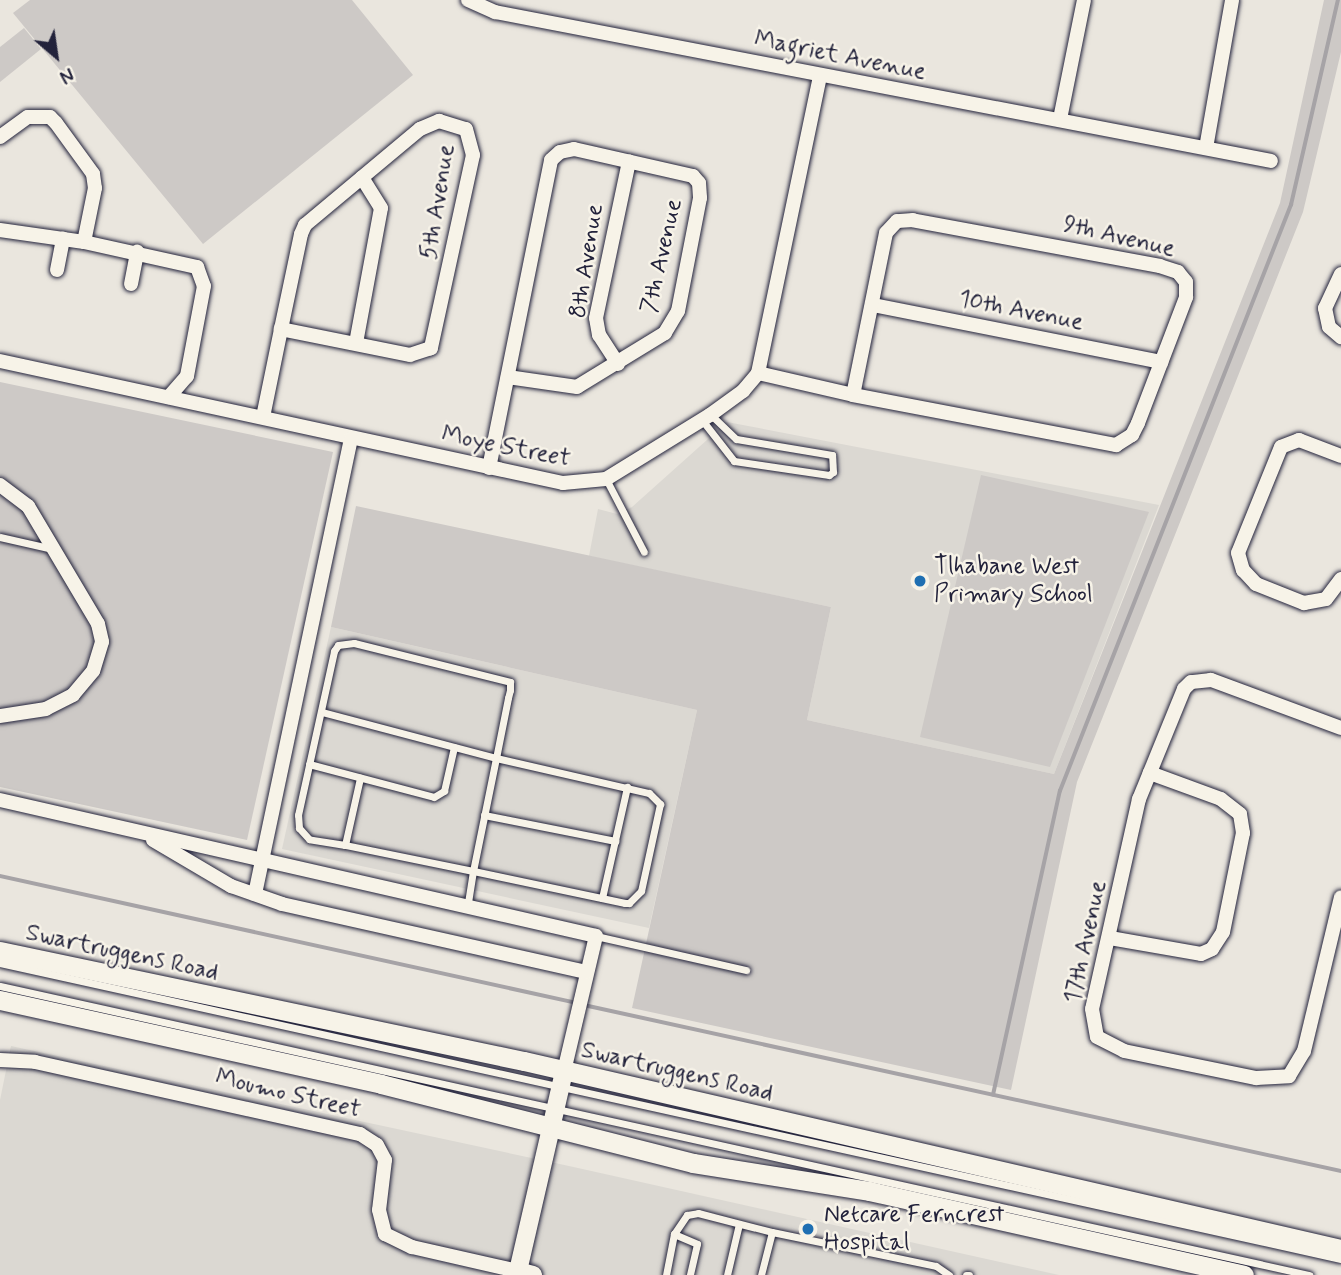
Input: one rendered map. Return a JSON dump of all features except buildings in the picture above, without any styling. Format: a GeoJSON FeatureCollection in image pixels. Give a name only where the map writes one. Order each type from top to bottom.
{"type":"FeatureCollection","features":[{"type":"Feature","properties":{"kind":"main road","name":"Swartruggens Road"},"geometry":{"type":"LineString","coordinates":[[0,951],[562,1079],[1341,1249]]}},
{"type":"Feature","properties":{"kind":"main road"},"geometry":{"type":"LineString","coordinates":[[0,1000],[381,1084],[693,1163],[869,1191],[1244,1275]]}},
{"type":"Feature","properties":{"kind":"street","name":"Magriet Avenue"},"geometry":{"type":"LineString","coordinates":[[468,0],[495,12],[1270,161]]}},
{"type":"Feature","properties":{"kind":"street"},"geometry":{"type":"LineString","coordinates":[[1060,119],[1084,0]]}},
{"type":"Feature","properties":{"kind":"street"},"geometry":{"type":"LineString","coordinates":[[1206,148],[1232,0]]}},
{"type":"Feature","properties":{"kind":"street"},"geometry":{"type":"LineString","coordinates":[[758,373],[820,76]]}},
{"type":"Feature","properties":{"kind":"street"},"geometry":{"type":"LineString","coordinates":[[0,137],[28,117],[43,115],[56,123],[93,174],[95,188],[84,242]]}},
{"type":"Feature","properties":{"kind":"street","name":"5th Avenue"},"geometry":{"type":"LineString","coordinates":[[263,417],[281,329],[301,234],[312,218],[431,122],[449,123],[470,134],[473,155],[436,343],[417,355],[281,329]]}},
{"type":"Feature","properties":{"kind":"street","name":"7th Avenue"},"geometry":{"type":"LineString","coordinates":[[489,468],[551,160],[567,149],[686,172],[701,190],[674,323],[618,365],[577,387],[508,377]]}},
{"type":"Feature","properties":{"kind":"street","name":"8th Avenue"},"geometry":{"type":"LineString","coordinates":[[618,365],[599,335],[596,318],[629,161]]}},
{"type":"Feature","properties":{"kind":"street"},"geometry":{"type":"LineString","coordinates":[[356,343],[382,208],[362,178]]}},
{"type":"Feature","properties":{"kind":"street","name":"9th Avenue"},"geometry":{"type":"LineString","coordinates":[[758,373],[853,395],[1116,444],[1132,435],[1187,287],[1178,272],[1160,266],[905,219],[886,233],[853,395]]}},
{"type":"Feature","properties":{"kind":"street"},"geometry":{"type":"LineString","coordinates":[[0,230],[84,242],[191,263],[204,279],[187,376],[169,397]]}},
{"type":"Feature","properties":{"kind":"street"},"geometry":{"type":"LineString","coordinates":[[57,270],[63,239]]}},
{"type":"Feature","properties":{"kind":"street"},"geometry":{"type":"LineString","coordinates":[[131,285],[137,252]]}},
{"type":"Feature","properties":{"kind":"street"},"geometry":{"type":"LineString","coordinates":[[1341,274],[1325,308],[1329,327],[1341,337]]}},
{"type":"Feature","properties":{"kind":"street","name":"10th Avenue"},"geometry":{"type":"LineString","coordinates":[[873,305],[1161,362]]}},
{"type":"Feature","properties":{"kind":"street","name":"Moye Street"},"geometry":{"type":"LineString","coordinates":[[0,361],[563,483],[606,479],[706,417],[743,391],[758,373]]}},
{"type":"Feature","properties":{"kind":"street"},"geometry":{"type":"LineString","coordinates":[[255,894],[351,439]]}},
{"type":"Feature","properties":{"kind":"street"},"geometry":{"type":"LineString","coordinates":[[1341,456],[1299,440],[1281,447],[1238,552],[1243,570],[1256,584],[1304,603],[1326,599],[1341,579]]}},
{"type":"Feature","properties":{"kind":"street"},"geometry":{"type":"LineString","coordinates":[[0,485],[24,500],[98,624],[102,642],[99,659],[83,686],[60,703],[0,716]]}},
{"type":"Feature","properties":{"kind":"street","name":"17th Avenue"},"geometry":{"type":"LineString","coordinates":[[1341,728],[1200,680],[1184,688],[1139,799],[1092,1009],[1100,1040],[1124,1051],[1273,1080],[1297,1068],[1304,1051],[1341,897]]}},
{"type":"Feature","properties":{"kind":"street"},"geometry":{"type":"LineString","coordinates":[[1110,938],[1201,954],[1212,949],[1223,932],[1242,833],[1240,814],[1221,799],[1150,773]]}},
{"type":"Feature","properties":{"kind":"street"},"geometry":{"type":"LineString","coordinates":[[0,800],[147,836],[596,936]]}},
{"type":"Feature","properties":{"kind":"street"},"geometry":{"type":"LineString","coordinates":[[147,836],[231,886],[282,904],[587,972]]}},
{"type":"Feature","properties":{"kind":"street","name":"Moumo Street"},"geometry":{"type":"LineString","coordinates":[[0,1060],[36,1062],[360,1134],[377,1145],[385,1160],[379,1210],[385,1234],[412,1247],[525,1273],[562,1079],[596,936]]}},
{"type":"Feature","properties":{"kind":"lane"},"geometry":{"type":"LineString","coordinates":[[706,417],[736,439],[832,455],[833,472],[829,475],[734,461],[706,417]]}},
{"type":"Feature","properties":{"kind":"lane"},"geometry":{"type":"LineString","coordinates":[[606,479],[644,552]]}},
{"type":"Feature","properties":{"kind":"lane"},"geometry":{"type":"LineString","coordinates":[[0,537],[53,550]]}},
{"type":"Feature","properties":{"kind":"lane"},"geometry":{"type":"LineString","coordinates":[[321,712],[496,758],[627,787],[654,796],[661,814],[636,900],[625,903],[473,871],[345,845],[309,839],[299,828],[309,764],[334,651],[347,642],[510,682],[510,690],[496,758],[484,815],[473,871],[466,908]]}},
{"type":"Feature","properties":{"kind":"lane"},"geometry":{"type":"LineString","coordinates":[[309,764],[437,797],[444,791],[454,747]]}},
{"type":"Feature","properties":{"kind":"lane"},"geometry":{"type":"LineString","coordinates":[[345,845],[360,778]]}},
{"type":"Feature","properties":{"kind":"lane"},"geometry":{"type":"LineString","coordinates":[[602,898],[627,787]]}},
{"type":"Feature","properties":{"kind":"lane"},"geometry":{"type":"LineString","coordinates":[[484,815],[615,841]]}},
{"type":"Feature","properties":{"kind":"lane"},"geometry":{"type":"LineString","coordinates":[[596,936],[746,970]]}},
{"type":"Feature","properties":{"kind":"lane"},"geometry":{"type":"LineString","coordinates":[[0,962],[562,1079],[1341,1259]]}},
{"type":"Feature","properties":{"kind":"lane"},"geometry":{"type":"LineString","coordinates":[[0,986],[1309,1275]]}},
{"type":"Feature","properties":{"kind":"lane"},"geometry":{"type":"LineString","coordinates":[[666,1275],[674,1234],[687,1215],[936,1266],[949,1275]]}},
{"type":"Feature","properties":{"kind":"lane"},"geometry":{"type":"LineString","coordinates":[[727,1275],[739,1224]]}},
{"type":"Feature","properties":{"kind":"lane"},"geometry":{"type":"LineString","coordinates":[[761,1275],[772,1232]]}},
{"type":"Feature","properties":{"kind":"lane"},"geometry":{"type":"LineString","coordinates":[[674,1234],[697,1244],[690,1275]]}},
{"type":"Feature","properties":{"kind":"shaded area"},"geometry":{"type":"Polygon","coordinates":[[[30,0],[352,0],[413,75],[203,244],[13,13],[30,0]]]}},
{"type":"Feature","properties":{"kind":"shaded area"},"geometry":{"type":"Polygon","coordinates":[[[1324,0],[1341,0],[1341,52],[1303,212],[1077,782],[1011,1090],[632,1008],[697,710],[331,627],[356,506],[831,607],[807,720],[1054,774],[1280,203],[1324,0]]]}},
{"type":"Feature","properties":{"kind":"shaded area"},"geometry":{"type":"Polygon","coordinates":[[[24,28],[41,49],[0,82],[0,47],[24,28]]]}},
{"type":"Feature","properties":{"kind":"shaded area"},"geometry":{"type":"Polygon","coordinates":[[[0,382],[333,452],[247,840],[0,787],[0,382]]]}},
{"type":"Feature","properties":{"kind":"shaded area","name":"Tlhabane West Primary School"},"geometry":{"type":"Polygon","coordinates":[[[727,422],[1159,505],[1054,774],[807,720],[831,607],[589,556],[598,509],[617,514],[632,507],[727,422]]]}},
{"type":"Feature","properties":{"kind":"shaded area"},"geometry":{"type":"Polygon","coordinates":[[[981,475],[1149,512],[1050,767],[920,737],[981,475]]]}},
{"type":"Feature","properties":{"kind":"shaded area"},"geometry":{"type":"Polygon","coordinates":[[[331,627],[697,710],[649,928],[282,849],[331,627]]]}},
{"type":"Feature","properties":{"kind":"shaded area"},"geometry":{"type":"Polygon","coordinates":[[[11,1046],[1059,1275],[0,1275],[0,1100],[11,1046]]]}},
{"type":"Feature","properties":{"kind":"waterway"},"geometry":{"type":"LineString","coordinates":[[993,1095],[1060,791],[1291,205],[1338,0]]}},
{"type":"Feature","properties":{"kind":"waterway"},"geometry":{"type":"LineString","coordinates":[[0,876],[577,1003]]}},
{"type":"Feature","properties":{"kind":"waterway"},"geometry":{"type":"LineString","coordinates":[[584,1005],[1341,1171]]}},
{"type":"Feature","properties":{"kind":"place","name":"Tlhabane West Primary School"},"geometry":{"type":"Point","coordinates":[920,581]}},
{"type":"Feature","properties":{"kind":"place","name":"Netcare Ferncrest Hospital"},"geometry":{"type":"Point","coordinates":[808,1229]}}]}
